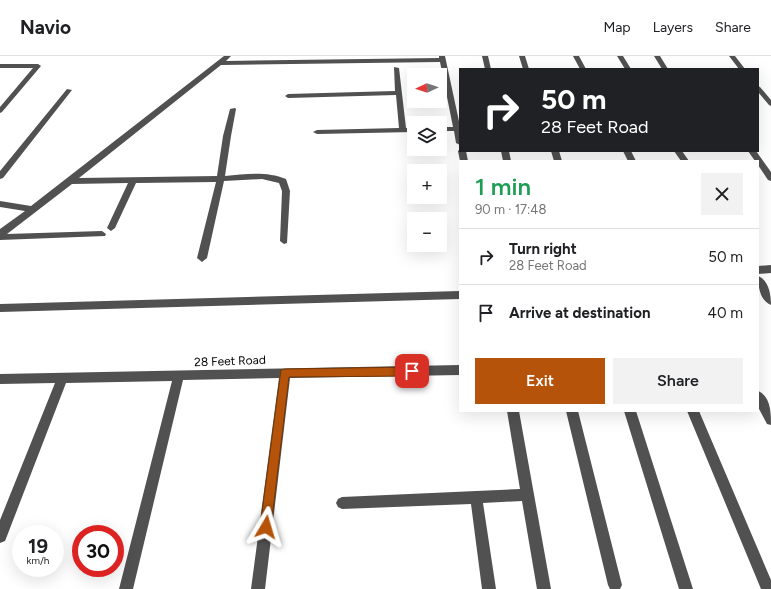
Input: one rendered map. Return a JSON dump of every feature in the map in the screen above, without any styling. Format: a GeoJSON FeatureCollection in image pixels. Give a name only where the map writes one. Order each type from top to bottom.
{"type":"FeatureCollection","features":[{"type":"Feature","properties":{"kind":"street"},"geometry":{"type":"LineString","coordinates":[[0,235],[228,56]]}},
{"type":"Feature","properties":{"kind":"street"},"geometry":{"type":"LineString","coordinates":[[485,56],[488,68]]}},
{"type":"Feature","properties":{"kind":"street"},"geometry":{"type":"LineString","coordinates":[[522,56],[526,68]]}},
{"type":"Feature","properties":{"kind":"street"},"geometry":{"type":"LineString","coordinates":[[576,56],[582,68]]}},
{"type":"Feature","properties":{"kind":"street"},"geometry":{"type":"LineString","coordinates":[[620,56],[627,68]]}},
{"type":"Feature","properties":{"kind":"street"},"geometry":{"type":"LineString","coordinates":[[657,56],[665,68]]}},
{"type":"Feature","properties":{"kind":"street"},"geometry":{"type":"LineString","coordinates":[[732,56],[741,68]]}},
{"type":"Feature","properties":{"kind":"street"},"geometry":{"type":"LineString","coordinates":[[218,63],[443,58],[459,138]]}},
{"type":"Feature","properties":{"kind":"street"},"geometry":{"type":"LineString","coordinates":[[0,66],[38,66],[0,111]]}},
{"type":"Feature","properties":{"kind":"street"},"geometry":{"type":"LineString","coordinates":[[396,68],[403,130]]}},
{"type":"Feature","properties":{"kind":"street"},"geometry":{"type":"LineString","coordinates":[[759,89],[771,104]]}},
{"type":"Feature","properties":{"kind":"street"},"geometry":{"type":"LineString","coordinates":[[0,176],[69,90]]}},
{"type":"Feature","properties":{"kind":"street"},"geometry":{"type":"LineString","coordinates":[[288,96],[399,93]]}},
{"type":"Feature","properties":{"kind":"street"},"geometry":{"type":"LineString","coordinates":[[202,258],[221,179],[227,136],[233,108]]}},
{"type":"Feature","properties":{"kind":"street"},"geometry":{"type":"LineString","coordinates":[[447,129],[457,129]]}},
{"type":"Feature","properties":{"kind":"street"},"geometry":{"type":"LineString","coordinates":[[317,132],[407,130]]}},
{"type":"Feature","properties":{"kind":"street"},"geometry":{"type":"LineString","coordinates":[[759,161],[771,178]]}},
{"type":"Feature","properties":{"kind":"street"},"geometry":{"type":"LineString","coordinates":[[70,181],[279,178],[283,181],[286,191],[284,241]]}},
{"type":"Feature","properties":{"kind":"street"},"geometry":{"type":"LineString","coordinates":[[111,228],[133,180]]}},
{"type":"Feature","properties":{"kind":"street"},"geometry":{"type":"LineString","coordinates":[[0,204],[32,209]]}},
{"type":"Feature","properties":{"kind":"street"},"geometry":{"type":"LineString","coordinates":[[0,235],[102,234]]}},
{"type":"Feature","properties":{"kind":"street"},"geometry":{"type":"LineString","coordinates":[[759,270],[771,269]]}},
{"type":"Feature","properties":{"kind":"street"},"geometry":{"type":"LineString","coordinates":[[759,282],[771,301]]}},
{"type":"Feature","properties":{"kind":"street"},"geometry":{"type":"LineString","coordinates":[[0,308],[459,295]]}},
{"type":"Feature","properties":{"kind":"street","name":"28 Feet Road"},"geometry":{"type":"LineString","coordinates":[[0,379],[459,370]]}},
{"type":"Feature","properties":{"kind":"street"},"geometry":{"type":"LineString","coordinates":[[258,589],[285,373]]}},
{"type":"Feature","properties":{"kind":"street"},"geometry":{"type":"LineString","coordinates":[[126,589],[179,376]]}},
{"type":"Feature","properties":{"kind":"street"},"geometry":{"type":"LineString","coordinates":[[0,536],[62,378]]}},
{"type":"Feature","properties":{"kind":"street"},"geometry":{"type":"LineString","coordinates":[[759,398],[771,420]]}},
{"type":"Feature","properties":{"kind":"street"},"geometry":{"type":"LineString","coordinates":[[513,412],[544,589]]}},
{"type":"Feature","properties":{"kind":"street"},"geometry":{"type":"LineString","coordinates":[[572,412],[614,585]]}},
{"type":"Feature","properties":{"kind":"street"},"geometry":{"type":"LineString","coordinates":[[630,412],[686,589]]}},
{"type":"Feature","properties":{"kind":"street"},"geometry":{"type":"LineString","coordinates":[[693,412],[768,589]]}},
{"type":"Feature","properties":{"kind":"street"},"geometry":{"type":"LineString","coordinates":[[342,503],[528,495]]}},
{"type":"Feature","properties":{"kind":"street"},"geometry":{"type":"LineString","coordinates":[[476,497],[489,589]]}},
{"type":"Feature","properties":{"kind":"route"},"geometry":{"type":"LineString","coordinates":[[266,527],[285,373],[412,371]]}}]}
